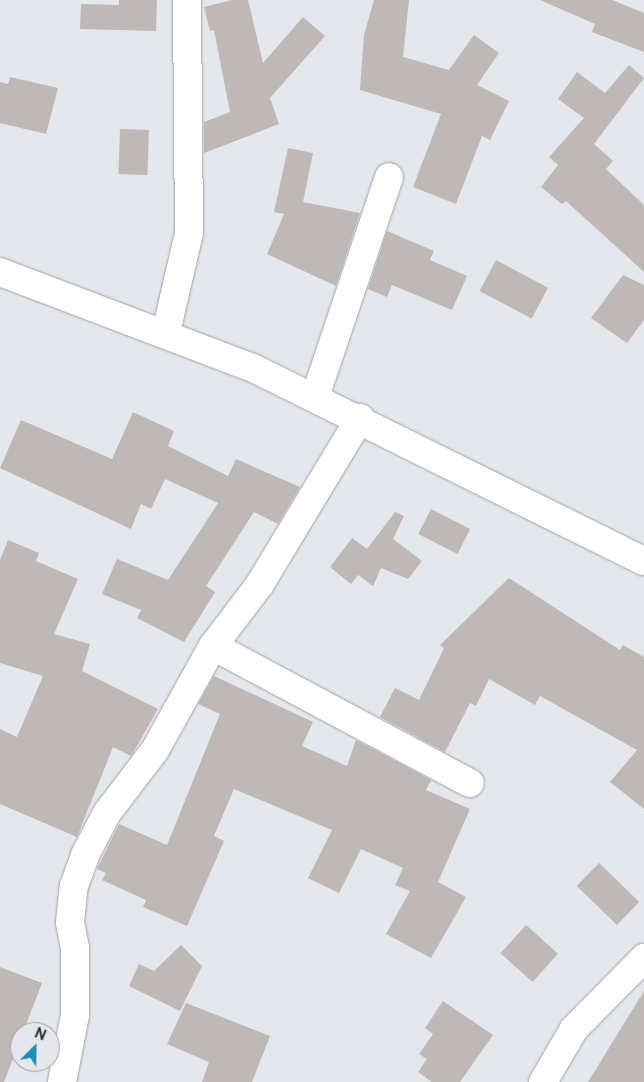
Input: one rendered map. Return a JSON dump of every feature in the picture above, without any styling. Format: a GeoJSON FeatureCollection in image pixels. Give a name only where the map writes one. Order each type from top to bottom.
{"type":"FeatureCollection","features":[{"type":"Feature","properties":{"kind":"street"},"geometry":{"type":"LineString","coordinates":[[166,332],[189,234],[187,0]]}},
{"type":"Feature","properties":{"kind":"street"},"geometry":{"type":"LineString","coordinates":[[315,397],[389,177]]}},
{"type":"Feature","properties":{"kind":"street"},"geometry":{"type":"LineString","coordinates":[[0,272],[166,332],[315,397],[644,561]]}},
{"type":"Feature","properties":{"kind":"street"},"geometry":{"type":"LineString","coordinates":[[62,1082],[75,1015],[75,948],[70,922],[74,886],[107,813],[155,750],[213,646],[260,584],[360,418]]}},
{"type":"Feature","properties":{"kind":"street"},"geometry":{"type":"LineString","coordinates":[[213,646],[470,783]]}},
{"type":"Feature","properties":{"kind":"street"},"geometry":{"type":"LineString","coordinates":[[542,1082],[574,1029],[644,958]]}},
{"type":"Feature","properties":{"kind":"building"},"geometry":{"type":"Polygon","coordinates":[[[119,0],[157,0],[156,31],[80,29],[81,4],[119,5],[119,0]]]}},
{"type":"Feature","properties":{"kind":"building"},"geometry":{"type":"Polygon","coordinates":[[[232,0],[248,0],[263,63],[303,17],[325,36],[270,98],[279,124],[204,153],[204,122],[230,112],[214,30],[210,31],[204,7],[232,0]]]}},
{"type":"Feature","properties":{"kind":"building"},"geometry":{"type":"Polygon","coordinates":[[[374,0],[409,0],[403,57],[449,70],[474,35],[499,53],[477,85],[509,101],[490,140],[482,136],[456,204],[413,187],[441,114],[360,90],[364,35],[374,0]]]}},
{"type":"Feature","properties":{"kind":"building"},"geometry":{"type":"Polygon","coordinates":[[[540,0],[612,0],[644,13],[644,52],[592,32],[595,24],[540,0]]]}},
{"type":"Feature","properties":{"kind":"building"},"geometry":{"type":"Polygon","coordinates":[[[629,65],[644,78],[594,144],[613,161],[606,169],[644,205],[644,272],[566,201],[562,204],[541,187],[558,165],[549,157],[584,118],[558,99],[577,72],[605,93],[629,65]]]}},
{"type":"Feature","properties":{"kind":"building"},"geometry":{"type":"Polygon","coordinates":[[[10,77],[58,88],[46,134],[0,123],[0,82],[8,84],[10,77]]]}},
{"type":"Feature","properties":{"kind":"building"},"geometry":{"type":"Polygon","coordinates":[[[120,129],[149,130],[147,175],[118,174],[120,129]]]}},
{"type":"Feature","properties":{"kind":"building"},"geometry":{"type":"Polygon","coordinates":[[[288,148],[313,153],[303,202],[360,213],[336,286],[267,254],[284,214],[274,212],[288,148]]]}},
{"type":"Feature","properties":{"kind":"building"},"geometry":{"type":"Polygon","coordinates":[[[387,231],[434,251],[430,260],[467,276],[452,310],[392,285],[387,297],[368,289],[387,231]]]}},
{"type":"Feature","properties":{"kind":"building"},"geometry":{"type":"Polygon","coordinates":[[[496,260],[548,288],[532,319],[480,291],[496,260]]]}},
{"type":"Feature","properties":{"kind":"building"},"geometry":{"type":"Polygon","coordinates":[[[623,275],[644,285],[644,320],[627,343],[591,318],[623,275]]]}},
{"type":"Feature","properties":{"kind":"building"},"geometry":{"type":"Polygon","coordinates":[[[133,412],[174,431],[168,446],[228,476],[236,459],[300,487],[278,524],[254,512],[206,586],[215,592],[184,642],[137,618],[141,610],[102,594],[117,559],[168,580],[218,503],[165,479],[151,509],[141,504],[131,529],[0,468],[21,420],[112,459],[133,412]]]}},
{"type":"Feature","properties":{"kind":"building"},"geometry":{"type":"Polygon","coordinates":[[[431,509],[470,529],[457,554],[418,534],[431,509]]]}},
{"type":"Feature","properties":{"kind":"building"},"geometry":{"type":"Polygon","coordinates":[[[395,512],[404,516],[393,539],[422,561],[408,579],[381,568],[373,586],[358,575],[351,584],[330,567],[352,538],[367,549],[395,512]]]}},
{"type":"Feature","properties":{"kind":"building"},"geometry":{"type":"Polygon","coordinates":[[[8,540],[39,553],[36,561],[78,579],[54,634],[90,644],[82,671],[158,709],[131,756],[113,747],[77,837],[0,804],[0,729],[17,737],[43,676],[0,663],[0,560],[8,540]]]}},
{"type":"Feature","properties":{"kind":"building"},"geometry":{"type":"Polygon","coordinates":[[[509,578],[620,650],[623,645],[644,657],[644,809],[610,782],[637,750],[540,696],[535,705],[489,679],[476,706],[470,703],[445,752],[380,717],[395,688],[419,700],[444,648],[440,645],[509,578]]]}},
{"type":"Feature","properties":{"kind":"building"},"geometry":{"type":"Polygon","coordinates":[[[214,676],[313,722],[302,746],[347,766],[356,740],[431,780],[426,790],[470,809],[438,882],[466,897],[431,958],[386,934],[410,891],[395,885],[403,868],[361,849],[339,893],[308,878],[332,830],[234,789],[214,836],[224,841],[187,926],[143,907],[146,900],[102,880],[106,873],[97,869],[119,824],[167,845],[220,714],[198,704],[214,676]]]}},
{"type":"Feature","properties":{"kind":"building"},"geometry":{"type":"Polygon","coordinates":[[[599,863],[639,902],[617,925],[577,886],[599,863]]]}},
{"type":"Feature","properties":{"kind":"building"},"geometry":{"type":"Polygon","coordinates":[[[526,925],[558,954],[533,982],[501,953],[526,925]]]}},
{"type":"Feature","properties":{"kind":"building"},"geometry":{"type":"Polygon","coordinates":[[[181,945],[202,966],[180,1011],[129,986],[139,964],[154,971],[181,945]]]}},
{"type":"Feature","properties":{"kind":"building"},"geometry":{"type":"Polygon","coordinates":[[[0,967],[42,983],[27,1022],[10,1022],[10,1066],[4,1082],[0,1082],[0,967]]]}},
{"type":"Feature","properties":{"kind":"building"},"geometry":{"type":"Polygon","coordinates":[[[644,991],[644,1082],[588,1082],[644,991]]]}},
{"type":"Feature","properties":{"kind":"building"},"geometry":{"type":"Polygon","coordinates":[[[443,1001],[493,1035],[460,1082],[432,1082],[418,1072],[427,1059],[419,1054],[433,1034],[425,1028],[443,1001]]]}},
{"type":"Feature","properties":{"kind":"building"},"geometry":{"type":"Polygon","coordinates":[[[186,1003],[270,1036],[252,1082],[202,1082],[209,1062],[167,1044],[186,1003]]]}}]}
